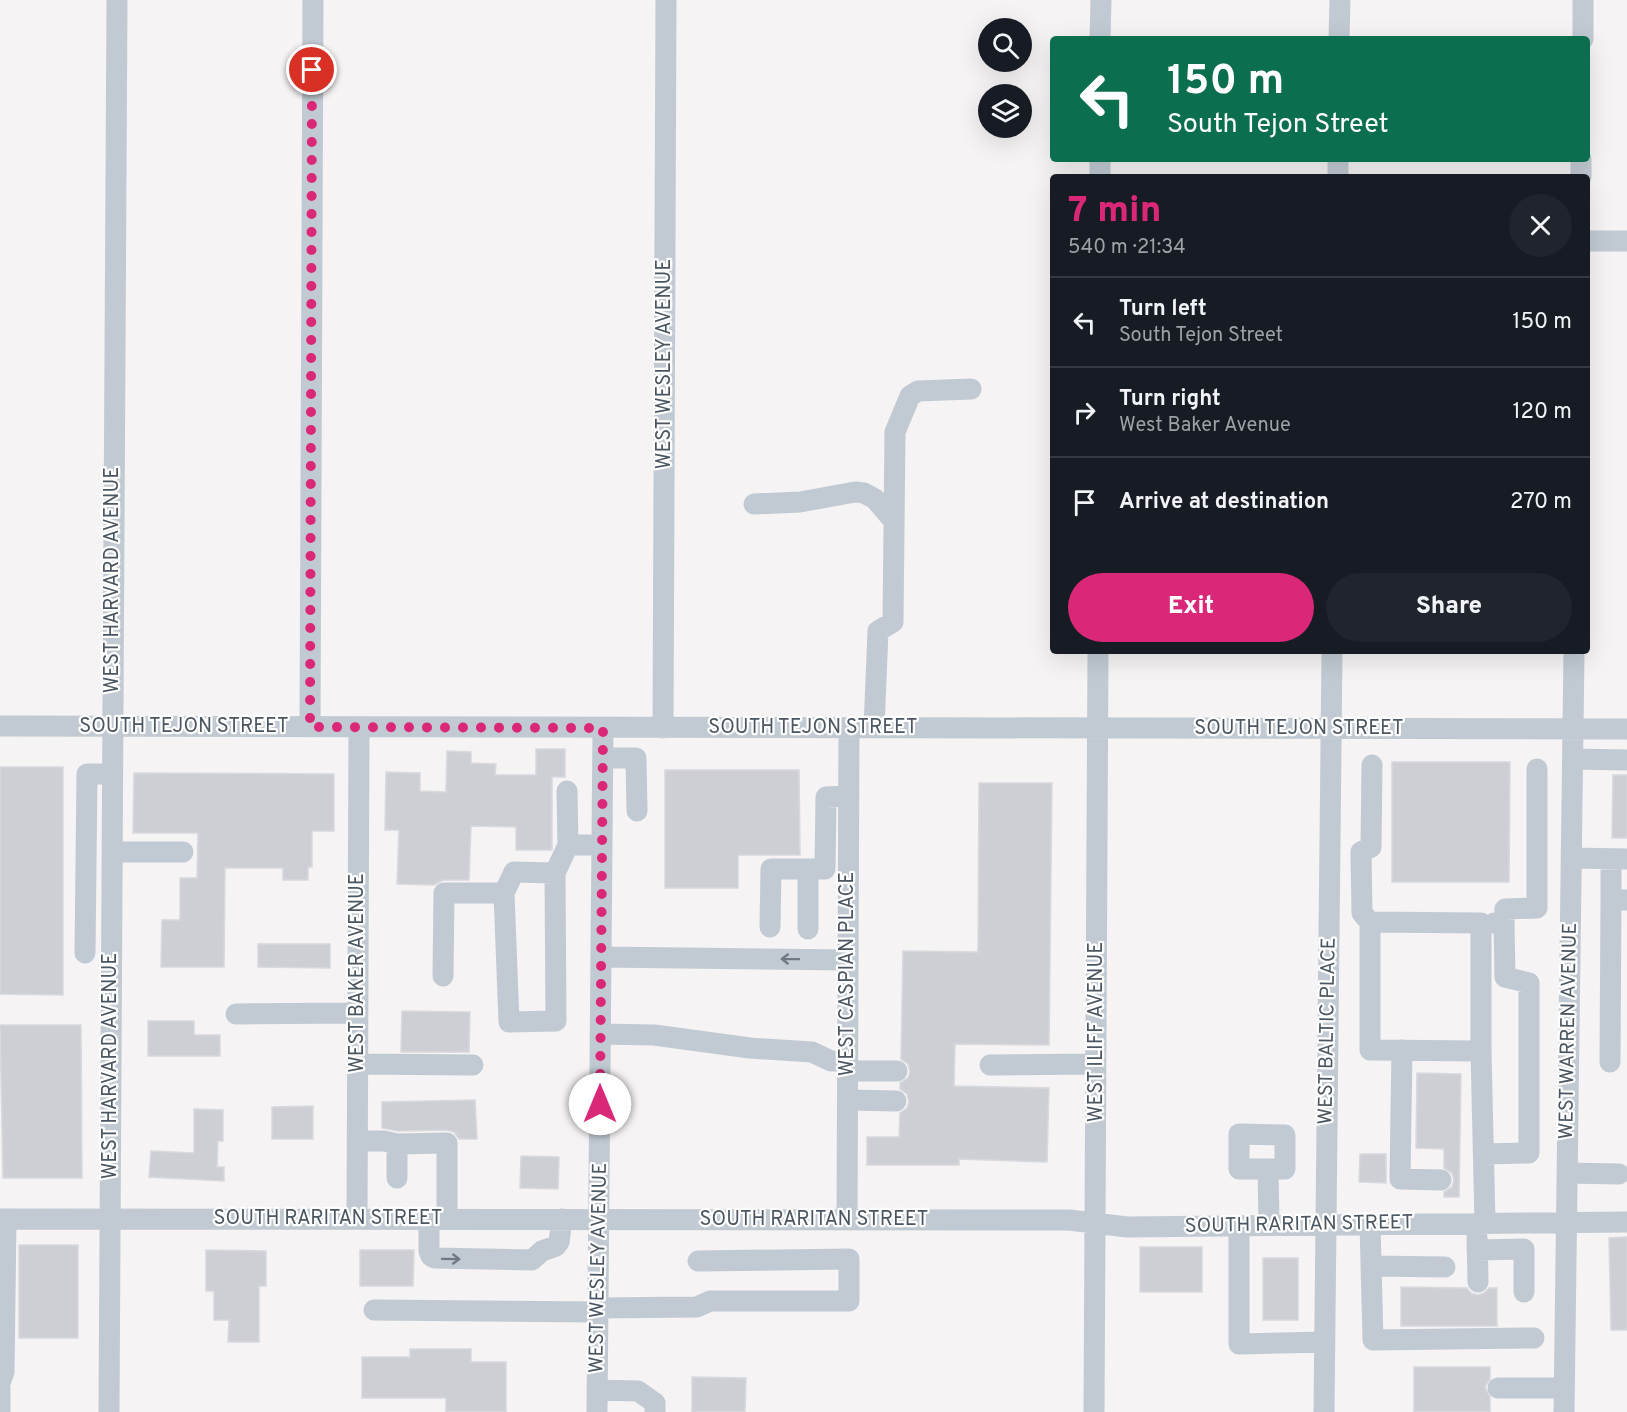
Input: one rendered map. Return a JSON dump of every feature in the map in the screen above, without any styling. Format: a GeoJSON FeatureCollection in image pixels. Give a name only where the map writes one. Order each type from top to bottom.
{"type":"FeatureCollection","features":[{"type":"Feature","properties":{"kind":"street","name":"WEST HARVARD AVENUE"},"geometry":{"type":"LineString","coordinates":[[109,1412],[117,0]]}},
{"type":"Feature","properties":{"kind":"street"},"geometry":{"type":"LineString","coordinates":[[310,727],[313,0]]}},
{"type":"Feature","properties":{"kind":"street","name":"WEST WESLEY AVENUE"},"geometry":{"type":"LineString","coordinates":[[663,728],[666,0]]}},
{"type":"Feature","properties":{"kind":"street"},"geometry":{"type":"LineString","coordinates":[[1101,0],[1101,36]]}},
{"type":"Feature","properties":{"kind":"street"},"geometry":{"type":"LineString","coordinates":[[1339,36],[1340,0]]}},
{"type":"Feature","properties":{"kind":"street"},"geometry":{"type":"LineString","coordinates":[[1583,0],[1583,36]]}},
{"type":"Feature","properties":{"kind":"street"},"geometry":{"type":"LineString","coordinates":[[1590,241],[1627,241]]}},
{"type":"Feature","properties":{"kind":"street"},"geometry":{"type":"LineString","coordinates":[[874,728],[878,631],[893,622],[895,432],[910,396],[918,391],[971,389]]}},
{"type":"Feature","properties":{"kind":"street"},"geometry":{"type":"LineString","coordinates":[[754,504],[801,502],[855,492],[864,493],[874,499],[893,520]]}},
{"type":"Feature","properties":{"kind":"street","name":"WEST ILIFF AVENUE"},"geometry":{"type":"LineString","coordinates":[[1094,1412],[1098,654]]}},
{"type":"Feature","properties":{"kind":"street","name":"WEST BALTIC PLACE"},"geometry":{"type":"LineString","coordinates":[[1324,1412],[1332,654]]}},
{"type":"Feature","properties":{"kind":"street","name":"WEST WARREN AVENUE"},"geometry":{"type":"LineString","coordinates":[[1564,1412],[1574,654]]}},
{"type":"Feature","properties":{"kind":"street","name":"SOUTH TEJON STREET"},"geometry":{"type":"LineString","coordinates":[[0,726],[1627,729]]}},
{"type":"Feature","properties":{"kind":"street","name":"WEST BAKER AVENUE"},"geometry":{"type":"LineString","coordinates":[[357,1219],[358,727]]}},
{"type":"Feature","properties":{"kind":"street","name":"WEST WESLEY AVENUE"},"geometry":{"type":"LineString","coordinates":[[597,1412],[603,728]]}},
{"type":"Feature","properties":{"kind":"street","name":"WEST CASPIAN PLACE"},"geometry":{"type":"LineString","coordinates":[[847,1219],[849,728]]}},
{"type":"Feature","properties":{"kind":"street"},"geometry":{"type":"LineString","coordinates":[[603,758],[636,758],[637,811]]}},
{"type":"Feature","properties":{"kind":"street"},"geometry":{"type":"LineString","coordinates":[[1573,759],[1627,760]]}},
{"type":"Feature","properties":{"kind":"street"},"geometry":{"type":"LineString","coordinates":[[1372,765],[1371,847],[1361,852],[1362,913],[1370,922],[1370,1050],[1481,1051]]}},
{"type":"Feature","properties":{"kind":"street"},"geometry":{"type":"LineString","coordinates":[[1484,1154],[1529,1153],[1529,983],[1505,977],[1504,923],[1505,909],[1537,908],[1537,769]]}},
{"type":"Feature","properties":{"kind":"street"},"geometry":{"type":"LineString","coordinates":[[85,953],[87,774],[112,774]]}},
{"type":"Feature","properties":{"kind":"street"},"geometry":{"type":"LineString","coordinates":[[555,873],[514,872],[504,893],[509,1022],[556,1020],[555,873],[568,845],[567,791]]}},
{"type":"Feature","properties":{"kind":"street"},"geometry":{"type":"LineString","coordinates":[[808,929],[826,797],[849,796]]}},
{"type":"Feature","properties":{"kind":"street"},"geometry":{"type":"LineString","coordinates":[[568,845],[602,845]]}},
{"type":"Feature","properties":{"kind":"street"},"geometry":{"type":"LineString","coordinates":[[111,852],[183,852]]}},
{"type":"Feature","properties":{"kind":"street"},"geometry":{"type":"LineString","coordinates":[[1571,858],[1619,859],[1619,900],[1610,1062]]}},
{"type":"Feature","properties":{"kind":"street"},"geometry":{"type":"LineString","coordinates":[[771,927],[771,869],[848,869]]}},
{"type":"Feature","properties":{"kind":"street"},"geometry":{"type":"LineString","coordinates":[[443,976],[444,893],[504,893]]}},
{"type":"Feature","properties":{"kind":"street"},"geometry":{"type":"LineString","coordinates":[[85,900],[111,900]]}},
{"type":"Feature","properties":{"kind":"street"},"geometry":{"type":"LineString","coordinates":[[1370,922],[1504,923]]}},
{"type":"Feature","properties":{"kind":"street"},"geometry":{"type":"LineString","coordinates":[[1478,1282],[1477,1250],[1481,1223],[1484,1154],[1481,923]]}},
{"type":"Feature","properties":{"kind":"street"},"geometry":{"type":"LineString","coordinates":[[601,957],[848,960]]}},
{"type":"Feature","properties":{"kind":"street"},"geometry":{"type":"LineString","coordinates":[[236,1014],[358,1013]]}},
{"type":"Feature","properties":{"kind":"street"},"geometry":{"type":"LineString","coordinates":[[600,1034],[654,1035],[750,1048],[812,1052],[848,1066],[897,1071]]}},
{"type":"Feature","properties":{"kind":"street"},"geometry":{"type":"LineString","coordinates":[[1402,1050],[1400,1179],[1441,1180]]}},
{"type":"Feature","properties":{"kind":"street"},"geometry":{"type":"LineString","coordinates":[[357,1064],[473,1065]]}},
{"type":"Feature","properties":{"kind":"street"},"geometry":{"type":"LineString","coordinates":[[990,1065],[1096,1064]]}},
{"type":"Feature","properties":{"kind":"street"},"geometry":{"type":"LineString","coordinates":[[848,1100],[896,1101]]}},
{"type":"Feature","properties":{"kind":"street"},"geometry":{"type":"LineString","coordinates":[[357,1141],[384,1141],[397,1144],[447,1143],[438,1219],[429,1251],[435,1258],[532,1260],[542,1251],[556,1246],[559,1242],[562,1219]]}},
{"type":"Feature","properties":{"kind":"street"},"geometry":{"type":"LineString","coordinates":[[397,1144],[397,1178]]}},
{"type":"Feature","properties":{"kind":"street"},"geometry":{"type":"LineString","coordinates":[[1268,1169],[1269,1225]]}},
{"type":"Feature","properties":{"kind":"street"},"geometry":{"type":"LineString","coordinates":[[1567,1173],[1619,1174]]}},
{"type":"Feature","properties":{"kind":"street"},"geometry":{"type":"LineString","coordinates":[[0,1383],[4,1372],[3,1219]]}},
{"type":"Feature","properties":{"kind":"street","name":"SOUTH RARITAN STREET"},"geometry":{"type":"LineString","coordinates":[[3,1219],[1069,1220],[1127,1227],[1627,1222]]}},
{"type":"Feature","properties":{"kind":"street"},"geometry":{"type":"LineString","coordinates":[[1370,1224],[1373,1340],[1534,1338]]}},
{"type":"Feature","properties":{"kind":"street"},"geometry":{"type":"LineString","coordinates":[[1239,1226],[1239,1344],[1325,1342]]}},
{"type":"Feature","properties":{"kind":"street"},"geometry":{"type":"LineString","coordinates":[[1477,1250],[1524,1249],[1524,1292]]}},
{"type":"Feature","properties":{"kind":"street"},"geometry":{"type":"LineString","coordinates":[[374,1310],[598,1310],[697,1307],[710,1301],[849,1301],[849,1259],[698,1261]]}},
{"type":"Feature","properties":{"kind":"street"},"geometry":{"type":"LineString","coordinates":[[1371,1266],[1445,1267]]}},
{"type":"Feature","properties":{"kind":"street"},"geometry":{"type":"LineString","coordinates":[[1498,1388],[1564,1388]]}},
{"type":"Feature","properties":{"kind":"street"},"geometry":{"type":"LineString","coordinates":[[0,1389],[0,1412]]}},
{"type":"Feature","properties":{"kind":"street"},"geometry":{"type":"LineString","coordinates":[[597,1390],[638,1391],[655,1403],[655,1412]]}},
{"type":"Feature","properties":{"kind":"building"},"geometry":{"type":"Polygon","coordinates":[[[536,749],[565,749],[565,777],[552,777],[552,850],[516,850],[516,827],[471,826],[469,880],[443,880],[434,885],[397,884],[399,830],[385,830],[386,772],[420,773],[420,791],[446,792],[447,751],[471,752],[471,763],[496,764],[495,775],[536,775],[536,749]]]}},
{"type":"Feature","properties":{"kind":"building"},"geometry":{"type":"Polygon","coordinates":[[[1392,762],[1510,762],[1509,882],[1392,882],[1392,762]]]}},
{"type":"Feature","properties":{"kind":"building"},"geometry":{"type":"Polygon","coordinates":[[[0,767],[63,767],[63,995],[0,994],[0,767]]]}},
{"type":"Feature","properties":{"kind":"building"},"geometry":{"type":"Polygon","coordinates":[[[665,770],[799,770],[800,855],[738,855],[738,888],[665,888],[665,770]]]}},
{"type":"Feature","properties":{"kind":"building"},"geometry":{"type":"Polygon","coordinates":[[[134,773],[334,774],[334,831],[312,831],[312,867],[308,867],[308,880],[283,880],[283,868],[225,868],[224,967],[161,967],[162,920],[180,920],[180,878],[197,878],[198,833],[133,833],[134,773]]]}},
{"type":"Feature","properties":{"kind":"building"},"geometry":{"type":"Polygon","coordinates":[[[1613,775],[1627,775],[1627,838],[1612,838],[1613,775]]]}},
{"type":"Feature","properties":{"kind":"building"},"geometry":{"type":"Polygon","coordinates":[[[979,783],[1052,783],[1049,1045],[955,1044],[954,1086],[1049,1088],[1047,1162],[959,1159],[959,1165],[867,1165],[867,1137],[899,1137],[900,1113],[907,1108],[909,1102],[907,1094],[900,1089],[900,1083],[908,1078],[910,1072],[908,1064],[901,1059],[903,951],[978,952],[979,783]]]}},
{"type":"Feature","properties":{"kind":"building"},"geometry":{"type":"Polygon","coordinates":[[[258,944],[330,944],[330,968],[258,967],[258,944]]]}},
{"type":"Feature","properties":{"kind":"building"},"geometry":{"type":"Polygon","coordinates":[[[402,1011],[470,1012],[469,1052],[401,1052],[402,1011]]]}},
{"type":"Feature","properties":{"kind":"building"},"geometry":{"type":"Polygon","coordinates":[[[148,1021],[194,1021],[194,1035],[220,1035],[220,1056],[148,1056],[148,1021]]]}},
{"type":"Feature","properties":{"kind":"building"},"geometry":{"type":"Polygon","coordinates":[[[0,1025],[81,1025],[82,1178],[3,1178],[0,1025]]]}},
{"type":"Feature","properties":{"kind":"building"},"geometry":{"type":"Polygon","coordinates":[[[1417,1073],[1461,1074],[1459,1197],[1444,1197],[1444,1192],[1452,1187],[1454,1180],[1452,1173],[1444,1168],[1444,1149],[1416,1148],[1417,1073]]]}},
{"type":"Feature","properties":{"kind":"building"},"geometry":{"type":"Polygon","coordinates":[[[475,1100],[477,1139],[459,1139],[454,1132],[447,1130],[398,1131],[382,1128],[382,1102],[475,1100]]]}},
{"type":"Feature","properties":{"kind":"building"},"geometry":{"type":"Polygon","coordinates":[[[313,1106],[313,1139],[272,1139],[272,1107],[313,1106]]]}},
{"type":"Feature","properties":{"kind":"building"},"geometry":{"type":"Polygon","coordinates":[[[194,1109],[223,1110],[223,1141],[218,1141],[217,1167],[224,1167],[224,1181],[149,1177],[151,1151],[194,1153],[194,1109]]]}},
{"type":"Feature","properties":{"kind":"building"},"geometry":{"type":"Polygon","coordinates":[[[1360,1154],[1386,1154],[1386,1183],[1359,1182],[1360,1154]]]}},
{"type":"Feature","properties":{"kind":"building"},"geometry":{"type":"Polygon","coordinates":[[[521,1156],[559,1157],[558,1189],[520,1188],[521,1156]]]}},
{"type":"Feature","properties":{"kind":"building"},"geometry":{"type":"Polygon","coordinates":[[[1627,1237],[1627,1330],[1611,1330],[1609,1238],[1627,1237]]]}},
{"type":"Feature","properties":{"kind":"building"},"geometry":{"type":"Polygon","coordinates":[[[19,1245],[78,1245],[78,1338],[19,1338],[19,1245]]]}},
{"type":"Feature","properties":{"kind":"building"},"geometry":{"type":"Polygon","coordinates":[[[1140,1247],[1202,1247],[1202,1292],[1140,1292],[1140,1247]]]}},
{"type":"Feature","properties":{"kind":"building"},"geometry":{"type":"Polygon","coordinates":[[[206,1250],[266,1251],[266,1286],[259,1286],[259,1342],[228,1342],[229,1320],[214,1320],[214,1291],[206,1291],[206,1250]]]}},
{"type":"Feature","properties":{"kind":"building"},"geometry":{"type":"Polygon","coordinates":[[[360,1250],[414,1250],[413,1286],[360,1286],[360,1250]]]}},
{"type":"Feature","properties":{"kind":"building"},"geometry":{"type":"Polygon","coordinates":[[[1263,1258],[1298,1258],[1298,1320],[1263,1320],[1263,1258]]]}},
{"type":"Feature","properties":{"kind":"building"},"geometry":{"type":"Polygon","coordinates":[[[1401,1287],[1467,1288],[1471,1293],[1478,1295],[1489,1288],[1497,1288],[1497,1326],[1401,1326],[1401,1287]]]}},
{"type":"Feature","properties":{"kind":"building"},"geometry":{"type":"Polygon","coordinates":[[[410,1349],[471,1349],[471,1362],[506,1362],[506,1412],[446,1412],[446,1398],[362,1398],[362,1357],[410,1357],[410,1349]]]}},
{"type":"Feature","properties":{"kind":"building"},"geometry":{"type":"Polygon","coordinates":[[[1414,1367],[1490,1367],[1490,1379],[1485,1387],[1490,1397],[1490,1412],[1414,1412],[1414,1367]]]}},
{"type":"Feature","properties":{"kind":"building"},"geometry":{"type":"Polygon","coordinates":[[[692,1377],[746,1378],[745,1412],[692,1412],[692,1377]]]}},
{"type":"Feature","properties":{"kind":"route"},"geometry":{"type":"LineString","coordinates":[[312,70],[310,727],[603,728],[600,1104]]}}]}
